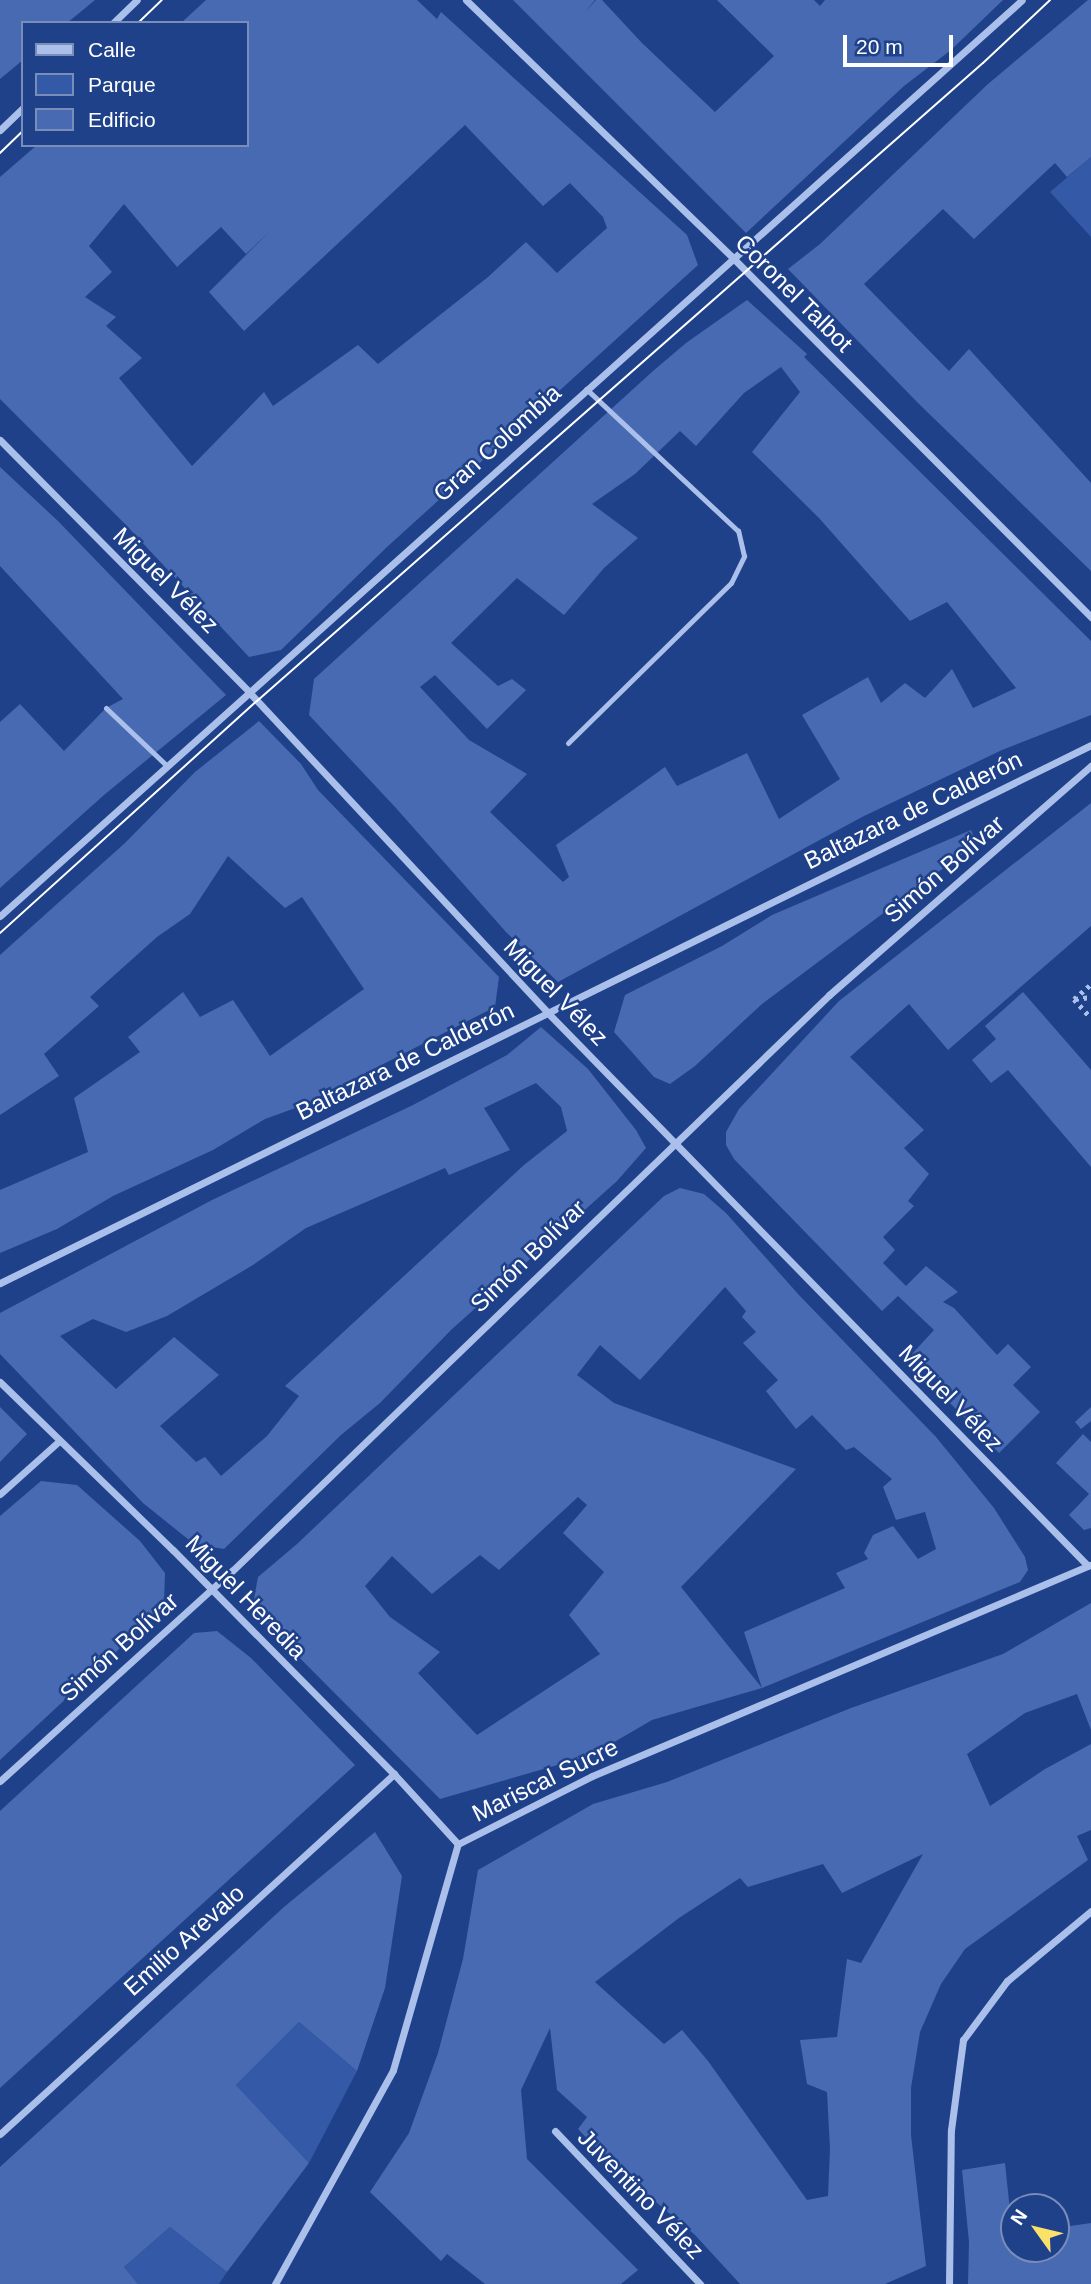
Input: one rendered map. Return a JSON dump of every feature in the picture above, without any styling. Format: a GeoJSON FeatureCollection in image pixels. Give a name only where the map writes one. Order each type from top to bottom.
{"type":"FeatureCollection","features":[{"type":"Feature","properties":{"kind":"street"},"geometry":{"type":"LineString","coordinates":[[115,21],[137,0]]}},
{"type":"Feature","properties":{"kind":"street","name":"Coronel Talbot"},"geometry":{"type":"LineString","coordinates":[[466,0],[734,259],[1091,617]]}},
{"type":"Feature","properties":{"kind":"street","name":"Gran Colombia"},"geometry":{"type":"LineString","coordinates":[[0,916],[1022,0]]}},
{"type":"Feature","properties":{"kind":"street"},"geometry":{"type":"LineString","coordinates":[[0,130],[21,110]]}},
{"type":"Feature","properties":{"kind":"street","name":"Miguel Vélez"},"geometry":{"type":"LineString","coordinates":[[0,440],[248,691],[547,1012],[1090,1565]]}},
{"type":"Feature","properties":{"kind":"street","name":"Baltazara de Calderón"},"geometry":{"type":"LineString","coordinates":[[0,1283],[1091,745]]}},
{"type":"Feature","properties":{"kind":"street","name":"Simón Bolívar"},"geometry":{"type":"LineString","coordinates":[[0,1781],[211,1590],[828,995],[1091,766]]}},
{"type":"Feature","properties":{"kind":"street","name":"Miguel Heredia"},"geometry":{"type":"LineString","coordinates":[[0,1382],[394,1774],[458,1844]]}},
{"type":"Feature","properties":{"kind":"street"},"geometry":{"type":"LineString","coordinates":[[0,1494],[59,1441]]}},
{"type":"Feature","properties":{"kind":"street","name":"Mariscal Sucre"},"geometry":{"type":"LineString","coordinates":[[275,2284],[393,2070],[458,1844],[592,1776],[1090,1565]]}},
{"type":"Feature","properties":{"kind":"street","name":"Emilio Arevalo"},"geometry":{"type":"LineString","coordinates":[[0,2134],[394,1774]]}},
{"type":"Feature","properties":{"kind":"street"},"geometry":{"type":"LineString","coordinates":[[948,2284],[951,2130],[963,2040],[1007,1981],[1091,1911]]}},
{"type":"Feature","properties":{"kind":"street","name":"Juventino Vélez"},"geometry":{"type":"LineString","coordinates":[[555,2131],[700,2284]]}},
{"type":"Feature","properties":{"kind":"lane"},"geometry":{"type":"LineString","coordinates":[[568,743],[731,583],[744,556],[738,531],[586,389]]}},
{"type":"Feature","properties":{"kind":"lane"},"geometry":{"type":"LineString","coordinates":[[106,708],[166,765]]}},
{"type":"Feature","properties":{"kind":"path"},"geometry":{"type":"LineString","coordinates":[[1074,999],[1091,984]]}},
{"type":"Feature","properties":{"kind":"path"},"geometry":{"type":"LineString","coordinates":[[1074,999],[1091,997]]}},
{"type":"Feature","properties":{"kind":"path"},"geometry":{"type":"LineString","coordinates":[[1074,999],[1091,1018]]}},
{"type":"Feature","properties":{"kind":"green space"},"geometry":{"type":"Polygon","coordinates":[[[1091,157],[1091,237],[1050,192],[1091,157]]]}},
{"type":"Feature","properties":{"kind":"green space"},"geometry":{"type":"Polygon","coordinates":[[[299,2022],[357,2071],[309,2163],[236,2085],[299,2022]]]}},
{"type":"Feature","properties":{"kind":"green space"},"geometry":{"type":"Polygon","coordinates":[[[170,2227],[227,2272],[219,2284],[138,2284],[124,2267],[170,2227]]]}},
{"type":"Feature","properties":{"kind":"building"},"geometry":{"type":"Polygon","coordinates":[[[0,0],[95,0],[69,21],[21,21],[21,62],[0,79],[0,0]]]}},
{"type":"Feature","properties":{"kind":"building"},"geometry":{"type":"Polygon","coordinates":[[[206,0],[417,0],[437,19],[441,12],[687,235],[698,265],[387,547],[281,650],[249,657],[125,524],[0,399],[0,177],[35,147],[248,147],[248,21],[183,21],[206,0]],[[465,125],[244,331],[209,292],[269,232],[246,254],[221,227],[177,267],[124,204],[89,246],[112,272],[85,297],[116,317],[106,326],[142,358],[119,378],[192,466],[264,392],[273,406],[358,345],[378,364],[488,277],[526,242],[557,273],[607,228],[603,217],[570,183],[543,206],[465,125]]]}},
{"type":"Feature","properties":{"kind":"building"},"geometry":{"type":"Polygon","coordinates":[[[513,0],[595,0],[585,12],[596,0],[602,0],[642,43],[715,112],[774,56],[717,0],[814,0],[820,6],[825,0],[1003,0],[951,50],[904,86],[746,233],[513,0]]]}},
{"type":"Feature","properties":{"kind":"building"},"geometry":{"type":"Polygon","coordinates":[[[1091,0],[1091,157],[1067,177],[1055,163],[974,239],[943,209],[864,284],[949,371],[969,349],[1091,483],[1091,571],[918,403],[788,269],[820,244],[988,84],[1091,0]]]}},
{"type":"Feature","properties":{"kind":"building"},"geometry":{"type":"Polygon","coordinates":[[[747,300],[807,354],[804,357],[1091,641],[1091,715],[1002,750],[862,817],[558,982],[506,932],[309,715],[314,679],[686,343],[747,300]],[[781,367],[744,393],[696,446],[680,431],[635,474],[592,504],[638,538],[604,568],[564,615],[517,578],[451,643],[498,686],[512,679],[526,690],[487,729],[435,675],[420,687],[469,740],[527,774],[490,812],[563,882],[569,877],[556,845],[665,767],[677,786],[747,753],[779,819],[840,779],[802,715],[868,677],[881,703],[905,683],[925,698],[952,669],[973,708],[1016,688],[947,602],[910,621],[819,518],[752,452],[800,392],[781,367]]]}},
{"type":"Feature","properties":{"kind":"building"},"geometry":{"type":"Polygon","coordinates":[[[0,467],[58,521],[226,695],[104,795],[0,888],[0,722],[20,704],[64,751],[106,708],[123,699],[0,566],[0,467]]]}},
{"type":"Feature","properties":{"kind":"building"},"geometry":{"type":"Polygon","coordinates":[[[259,721],[301,764],[318,790],[499,977],[495,1007],[301,1106],[265,1119],[213,1150],[113,1196],[57,1229],[0,1253],[0,1190],[88,1152],[74,1098],[140,1052],[128,1037],[183,992],[200,1017],[233,1000],[270,1056],[364,989],[302,897],[285,908],[228,856],[190,914],[157,937],[90,997],[99,1006],[44,1054],[59,1076],[0,1115],[0,955],[125,843],[195,772],[259,721]]]}},
{"type":"Feature","properties":{"kind":"building"},"geometry":{"type":"Polygon","coordinates":[[[1091,803],[1091,926],[948,1050],[909,1004],[850,1057],[924,1130],[904,1148],[929,1174],[908,1201],[914,1206],[883,1237],[895,1250],[883,1263],[906,1286],[926,1266],[958,1292],[943,1302],[954,1308],[997,1355],[1008,1344],[1031,1367],[1013,1385],[1040,1412],[999,1453],[950,1403],[957,1396],[912,1354],[934,1330],[898,1296],[882,1311],[734,1159],[726,1145],[726,1132],[739,1109],[839,1001],[1091,803]]]}},
{"type":"Feature","properties":{"kind":"building"},"geometry":{"type":"Polygon","coordinates":[[[971,830],[977,843],[762,1004],[695,1066],[670,1084],[654,1077],[614,1032],[625,995],[722,946],[772,915],[971,830]]]}},
{"type":"Feature","properties":{"kind":"building"},"geometry":{"type":"Polygon","coordinates":[[[1023,992],[1091,1070],[1091,1167],[1008,1070],[991,1083],[972,1060],[996,1039],[985,1026],[1023,992]]]}},
{"type":"Feature","properties":{"kind":"building"},"geometry":{"type":"Polygon","coordinates":[[[541,1027],[588,1069],[636,1130],[646,1148],[617,1181],[451,1330],[380,1403],[341,1435],[224,1549],[194,1544],[143,1503],[0,1354],[0,1313],[212,1200],[413,1105],[507,1055],[541,1027]],[[536,1083],[484,1108],[510,1150],[449,1175],[445,1168],[306,1228],[253,1265],[167,1316],[126,1332],[93,1319],[60,1336],[116,1389],[174,1337],[219,1375],[160,1426],[196,1462],[205,1457],[221,1476],[267,1436],[299,1396],[285,1386],[524,1165],[567,1131],[561,1107],[536,1083]]]}},
{"type":"Feature","properties":{"kind":"building"},"geometry":{"type":"Polygon","coordinates":[[[680,1188],[704,1194],[726,1213],[799,1295],[936,1437],[994,1508],[1025,1557],[1028,1570],[1020,1582],[762,1688],[652,1720],[592,1755],[440,1799],[252,1610],[258,1577],[297,1544],[664,1196],[680,1188]],[[725,1287],[640,1380],[600,1345],[577,1375],[614,1403],[796,1469],[681,1587],[762,1688],[744,1632],[845,1588],[836,1573],[868,1559],[864,1553],[873,1535],[893,1526],[918,1559],[936,1549],[925,1512],[896,1520],[883,1487],[892,1479],[854,1447],[846,1450],[812,1415],[796,1429],[766,1391],[778,1380],[743,1343],[756,1332],[742,1317],[746,1311],[725,1287]],[[578,1497],[499,1570],[480,1555],[432,1594],[392,1556],[365,1586],[390,1617],[440,1652],[418,1673],[477,1735],[600,1654],[569,1615],[604,1572],[563,1533],[587,1505],[578,1497]]]}},
{"type":"Feature","properties":{"kind":"building"},"geometry":{"type":"Polygon","coordinates":[[[0,1407],[27,1434],[0,1462],[0,1407]]]}},
{"type":"Feature","properties":{"kind":"building"},"geometry":{"type":"Polygon","coordinates":[[[1091,1407],[1091,1421],[1081,1429],[1075,1422],[1091,1407]]]}},
{"type":"Feature","properties":{"kind":"building"},"geometry":{"type":"Polygon","coordinates":[[[1083,1434],[1091,1442],[1091,1528],[1084,1530],[1069,1515],[1089,1494],[1056,1463],[1083,1434]]]}},
{"type":"Feature","properties":{"kind":"building"},"geometry":{"type":"Polygon","coordinates":[[[41,1481],[77,1485],[140,1541],[165,1573],[164,1603],[113,1655],[0,1760],[0,1516],[41,1481]]]}},
{"type":"Feature","properties":{"kind":"building"},"geometry":{"type":"Polygon","coordinates":[[[1091,1603],[1091,1730],[1077,1694],[1025,1713],[967,1754],[990,1806],[1045,1769],[1091,1744],[1091,1830],[1077,1836],[1088,1860],[965,1949],[941,1984],[920,2032],[911,2088],[911,2135],[926,2266],[885,2284],[740,2284],[695,2235],[611,2164],[578,2129],[587,2117],[557,2090],[550,2028],[521,2090],[527,2159],[638,2270],[621,2284],[485,2284],[447,2254],[441,2261],[370,2192],[409,2133],[438,2053],[463,1959],[478,1870],[593,1804],[667,1782],[851,1708],[1003,1654],[1091,1603]],[[923,1854],[842,1893],[823,1864],[748,1887],[740,1878],[679,1918],[595,1982],[664,2044],[682,2030],[708,2061],[807,2200],[828,2196],[830,2149],[827,2092],[807,2084],[800,2040],[837,2037],[847,1959],[861,1963],[923,1854]]]}},
{"type":"Feature","properties":{"kind":"building"},"geometry":{"type":"Polygon","coordinates":[[[217,1631],[251,1658],[355,1765],[0,2088],[0,1811],[194,1633],[217,1631]]]}},
{"type":"Feature","properties":{"kind":"building"},"geometry":{"type":"Polygon","coordinates":[[[375,1832],[402,1876],[385,1988],[357,2071],[299,2022],[236,2085],[309,2163],[227,2272],[170,2227],[124,2267],[138,2284],[0,2284],[0,2167],[284,1907],[375,1832]]]}},
{"type":"Feature","properties":{"kind":"building"},"geometry":{"type":"Polygon","coordinates":[[[1005,2163],[1008,2193],[1000,2193],[1000,2263],[1070,2263],[1070,2226],[1091,2223],[1091,2284],[968,2284],[969,2242],[962,2170],[1005,2163]]]}},
{"type":"Feature","properties":{"kind":"tram line"},"geometry":{"type":"LineString","coordinates":[[140,21],[162,0]]}},
{"type":"Feature","properties":{"kind":"tram line"},"geometry":{"type":"LineString","coordinates":[[0,933],[257,701],[983,63],[1050,0]]}},
{"type":"Feature","properties":{"kind":"tram line"},"geometry":{"type":"LineString","coordinates":[[0,153],[21,133]]}}]}
